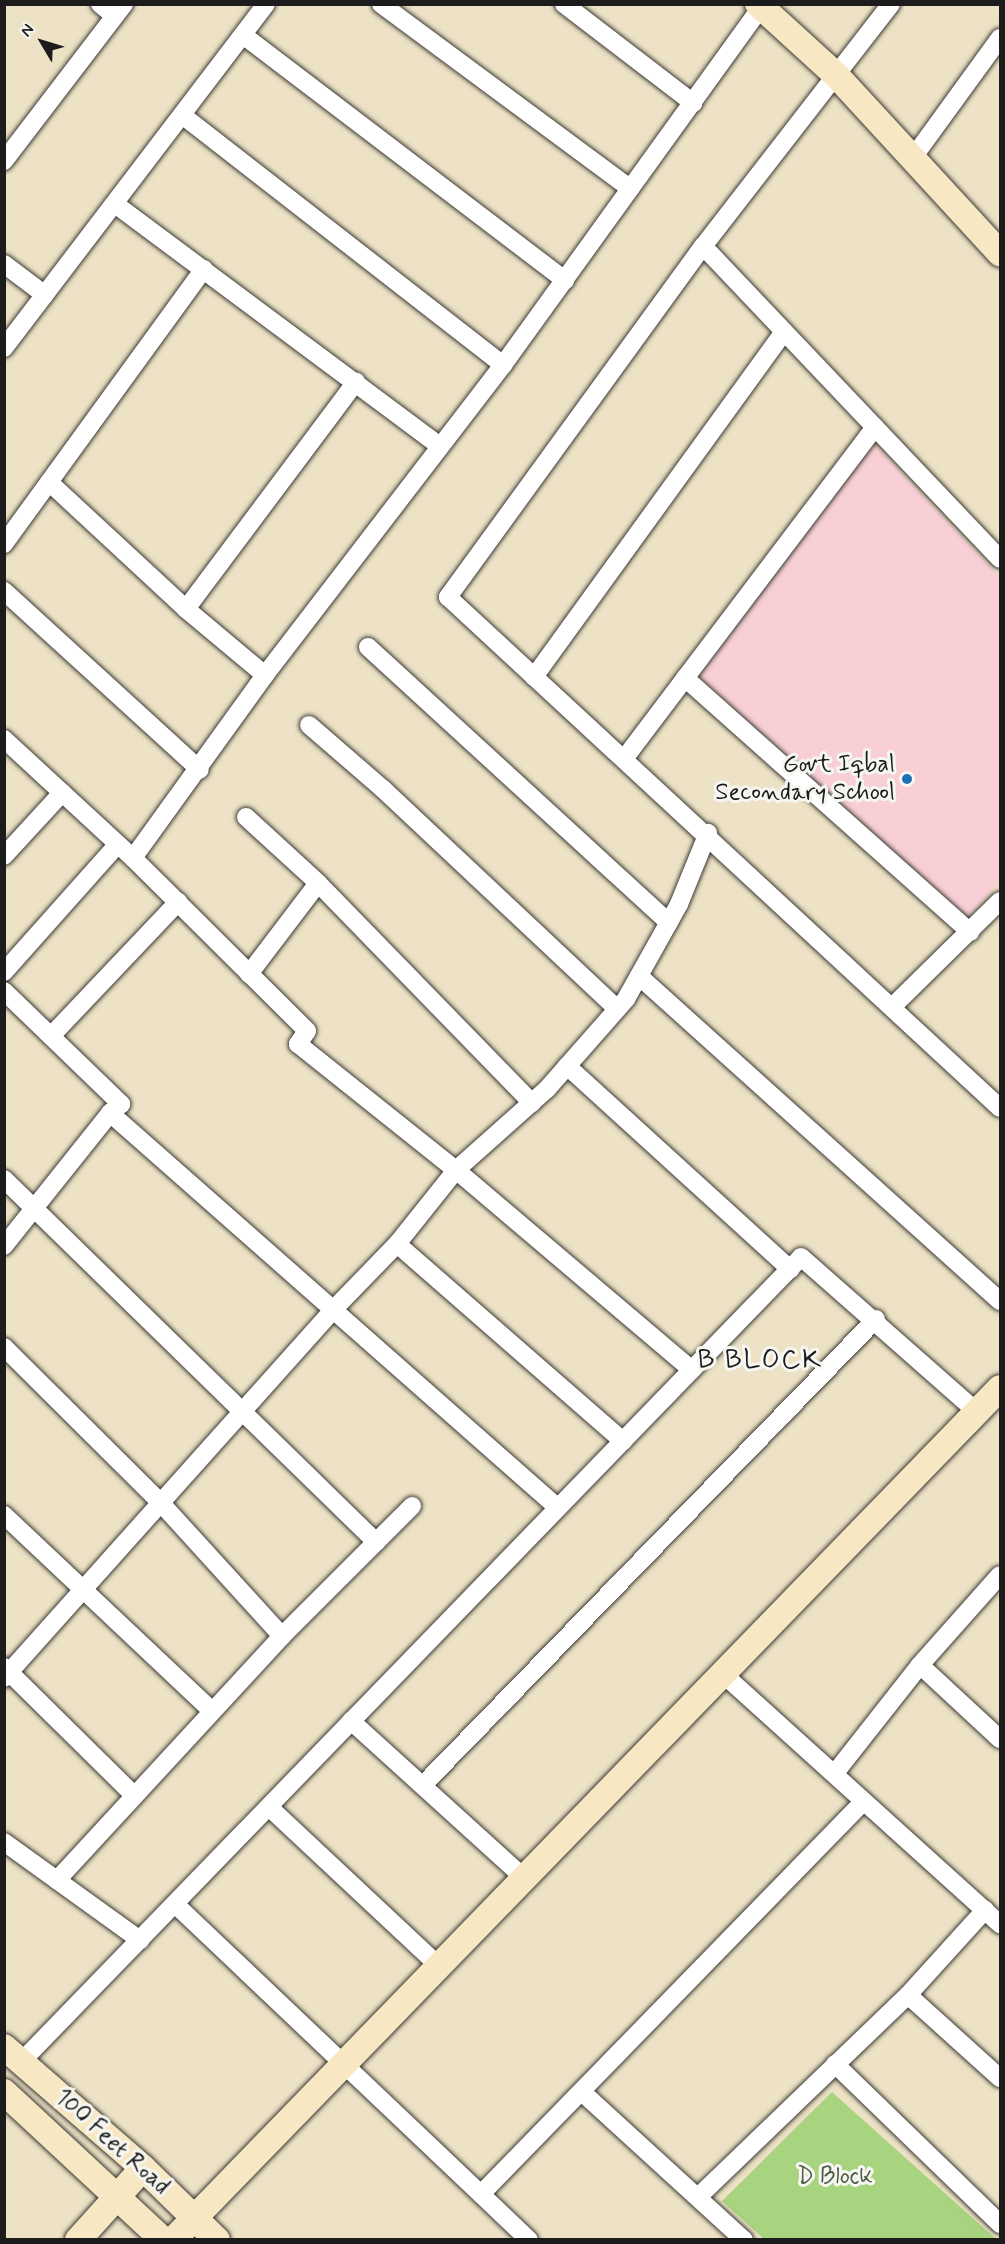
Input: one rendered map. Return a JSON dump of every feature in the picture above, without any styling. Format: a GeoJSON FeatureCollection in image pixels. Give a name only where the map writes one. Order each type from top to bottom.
{"type":"FeatureCollection","features":[{"type":"Feature","properties":{"kind":"street"},"geometry":{"type":"LineString","coordinates":[[4,161],[120,10],[100,4]]}},
{"type":"Feature","properties":{"kind":"street"},"geometry":{"type":"LineString","coordinates":[[4,348],[266,4]]}},
{"type":"Feature","properties":{"kind":"street"},"geometry":{"type":"LineString","coordinates":[[381,4],[630,188]]}},
{"type":"Feature","properties":{"kind":"street"},"geometry":{"type":"LineString","coordinates":[[564,4],[693,103]]}},
{"type":"Feature","properties":{"kind":"street"},"geometry":{"type":"LineString","coordinates":[[891,4],[703,246],[448,597],[708,833],[1000,1108]]}},
{"type":"Feature","properties":{"kind":"street"},"geometry":{"type":"LineString","coordinates":[[133,858],[200,770],[265,675],[565,280],[761,5],[837,76],[912,159],[998,242]]}},
{"type":"Feature","properties":{"kind":"street"},"geometry":{"type":"LineString","coordinates":[[243,35],[565,280]]}},
{"type":"Feature","properties":{"kind":"street"},"geometry":{"type":"LineString","coordinates":[[912,159],[1000,38]]}},
{"type":"Feature","properties":{"kind":"street"},"geometry":{"type":"LineString","coordinates":[[182,115],[503,364]]}},
{"type":"Feature","properties":{"kind":"street"},"geometry":{"type":"LineString","coordinates":[[114,204],[204,268],[440,447]]}},
{"type":"Feature","properties":{"kind":"street"},"geometry":{"type":"LineString","coordinates":[[703,246],[1000,559]]}},
{"type":"Feature","properties":{"kind":"street"},"geometry":{"type":"LineString","coordinates":[[4,264],[45,295]]}},
{"type":"Feature","properties":{"kind":"street"},"geometry":{"type":"LineString","coordinates":[[4,544],[204,268]]}},
{"type":"Feature","properties":{"kind":"street"},"geometry":{"type":"LineString","coordinates":[[534,677],[784,332]]}},
{"type":"Feature","properties":{"kind":"street"},"geometry":{"type":"LineString","coordinates":[[186,609],[356,382]]}},
{"type":"Feature","properties":{"kind":"street"},"geometry":{"type":"LineString","coordinates":[[624,759],[875,427]]}},
{"type":"Feature","properties":{"kind":"street"},"geometry":{"type":"LineString","coordinates":[[49,482],[186,609],[265,675]]}},
{"type":"Feature","properties":{"kind":"street"},"geometry":{"type":"LineString","coordinates":[[4,591],[200,770]]}},
{"type":"Feature","properties":{"kind":"street"},"geometry":{"type":"LineString","coordinates":[[368,646],[669,923]]}},
{"type":"Feature","properties":{"kind":"street"},"geometry":{"type":"LineString","coordinates":[[685,678],[970,932]]}},
{"type":"Feature","properties":{"kind":"street"},"geometry":{"type":"LineString","coordinates":[[309,725],[383,789],[617,1009]]}},
{"type":"Feature","properties":{"kind":"street"},"geometry":{"type":"LineString","coordinates":[[6,742],[133,858],[307,1031],[298,1044],[456,1170],[692,1370]]}},
{"type":"Feature","properties":{"kind":"street"},"geometry":{"type":"LineString","coordinates":[[4,856],[62,793]]}},
{"type":"Feature","properties":{"kind":"street"},"geometry":{"type":"LineString","coordinates":[[246,817],[318,883],[532,1103]]}},
{"type":"Feature","properties":{"kind":"street"},"geometry":{"type":"LineString","coordinates":[[134,1795],[6,1672],[332,1311],[397,1244],[456,1170],[532,1103],[617,1009],[669,923],[708,833]]}},
{"type":"Feature","properties":{"kind":"street"},"geometry":{"type":"LineString","coordinates":[[4,972],[118,844]]}},
{"type":"Feature","properties":{"kind":"street"},"geometry":{"type":"LineString","coordinates":[[249,974],[318,883]]}},
{"type":"Feature","properties":{"kind":"street"},"geometry":{"type":"LineString","coordinates":[[892,1007],[1000,901]]}},
{"type":"Feature","properties":{"kind":"street"},"geometry":{"type":"LineString","coordinates":[[51,1036],[178,902]]}},
{"type":"Feature","properties":{"kind":"street"},"geometry":{"type":"LineString","coordinates":[[639,976],[1000,1300]]}},
{"type":"Feature","properties":{"kind":"street"},"geometry":{"type":"LineString","coordinates":[[4,991],[121,1104],[110,1113],[4,1246]]}},
{"type":"Feature","properties":{"kind":"street"},"geometry":{"type":"LineString","coordinates":[[567,1066],[790,1269]]}},
{"type":"Feature","properties":{"kind":"street"},"geometry":{"type":"LineString","coordinates":[[110,1113],[558,1508]]}},
{"type":"Feature","properties":{"kind":"street"},"geometry":{"type":"LineString","coordinates":[[4,1179],[36,1206],[241,1412],[376,1542]]}},
{"type":"Feature","properties":{"kind":"street"},"geometry":{"type":"LineString","coordinates":[[397,1244],[623,1441]]}},
{"type":"Feature","properties":{"kind":"street"},"geometry":{"type":"LineString","coordinates":[[13,2054],[140,1940],[801,1257],[876,1319],[977,1412]]}},
{"type":"Feature","properties":{"kind":"street"},"geometry":{"type":"LineString","coordinates":[[423,1785],[876,1319]]}},
{"type":"Feature","properties":{"kind":"street"},"geometry":{"type":"LineString","coordinates":[[4,1347],[160,1502],[282,1636]]}},
{"type":"Feature","properties":{"kind":"street"},"geometry":{"type":"LineString","coordinates":[[173,2240],[193,2216],[1000,1388]]}},
{"type":"Feature","properties":{"kind":"street"},"geometry":{"type":"LineString","coordinates":[[57,1880],[282,1636],[411,1506]]}},
{"type":"Feature","properties":{"kind":"street"},"geometry":{"type":"LineString","coordinates":[[4,1515],[212,1711]]}},
{"type":"Feature","properties":{"kind":"street"},"geometry":{"type":"LineString","coordinates":[[835,1773],[920,1665],[1000,1575]]}},
{"type":"Feature","properties":{"kind":"street"},"geometry":{"type":"LineString","coordinates":[[920,1665],[1000,1739]]}},
{"type":"Feature","properties":{"kind":"street"},"geometry":{"type":"LineString","coordinates":[[722,1673],[1000,1924]]}},
{"type":"Feature","properties":{"kind":"street"},"geometry":{"type":"LineString","coordinates":[[351,1721],[523,1877]]}},
{"type":"Feature","properties":{"kind":"street"},"geometry":{"type":"LineString","coordinates":[[481,2194],[583,2093],[864,1802]]}},
{"type":"Feature","properties":{"kind":"street"},"geometry":{"type":"LineString","coordinates":[[268,1807],[438,1965]]}},
{"type":"Feature","properties":{"kind":"street"},"geometry":{"type":"LineString","coordinates":[[4,1842],[140,1940]]}},
{"type":"Feature","properties":{"kind":"street"},"geometry":{"type":"LineString","coordinates":[[175,1904],[529,2240]]}},
{"type":"Feature","properties":{"kind":"street"},"geometry":{"type":"LineString","coordinates":[[698,2197],[909,1995],[985,1910]]}},
{"type":"Feature","properties":{"kind":"street"},"geometry":{"type":"LineString","coordinates":[[909,1995],[1000,2078]]}},
{"type":"Feature","properties":{"kind":"street","name":"100 Feet Road"},"geometry":{"type":"LineString","coordinates":[[13,2054],[143,2168],[217,2240]]}},
{"type":"Feature","properties":{"kind":"street"},"geometry":{"type":"LineString","coordinates":[[835,2064],[1000,2224]]}},
{"type":"Feature","properties":{"kind":"street","name":"100 Feet Road"},"geometry":{"type":"LineString","coordinates":[[4,2092],[163,2240]]}},
{"type":"Feature","properties":{"kind":"street"},"geometry":{"type":"LineString","coordinates":[[583,2093],[744,2240]]}},
{"type":"Feature","properties":{"kind":"street"},"geometry":{"type":"LineString","coordinates":[[78,2240],[143,2168]]}},
{"type":"Feature","properties":{"kind":"shaded area","name":"Govt Iqbal Secondary School"},"geometry":{"type":"Polygon","coordinates":[[[874,444],[1000,577],[1000,882],[967,917],[698,676],[874,444]]]}},
{"type":"Feature","properties":{"kind":"green space","name":"D Block"},"geometry":{"type":"Polygon","coordinates":[[[832,2092],[996,2239],[764,2239],[722,2201],[832,2092]]]}},
{"type":"Feature","properties":{"kind":"place","name":"Govt Iqbal Secondary School"},"geometry":{"type":"Point","coordinates":[907,779]}},
{"type":"Feature","properties":{"kind":"district","name":"B BLOCK"},"geometry":{"type":"Point","coordinates":[760,1361]}}]}
